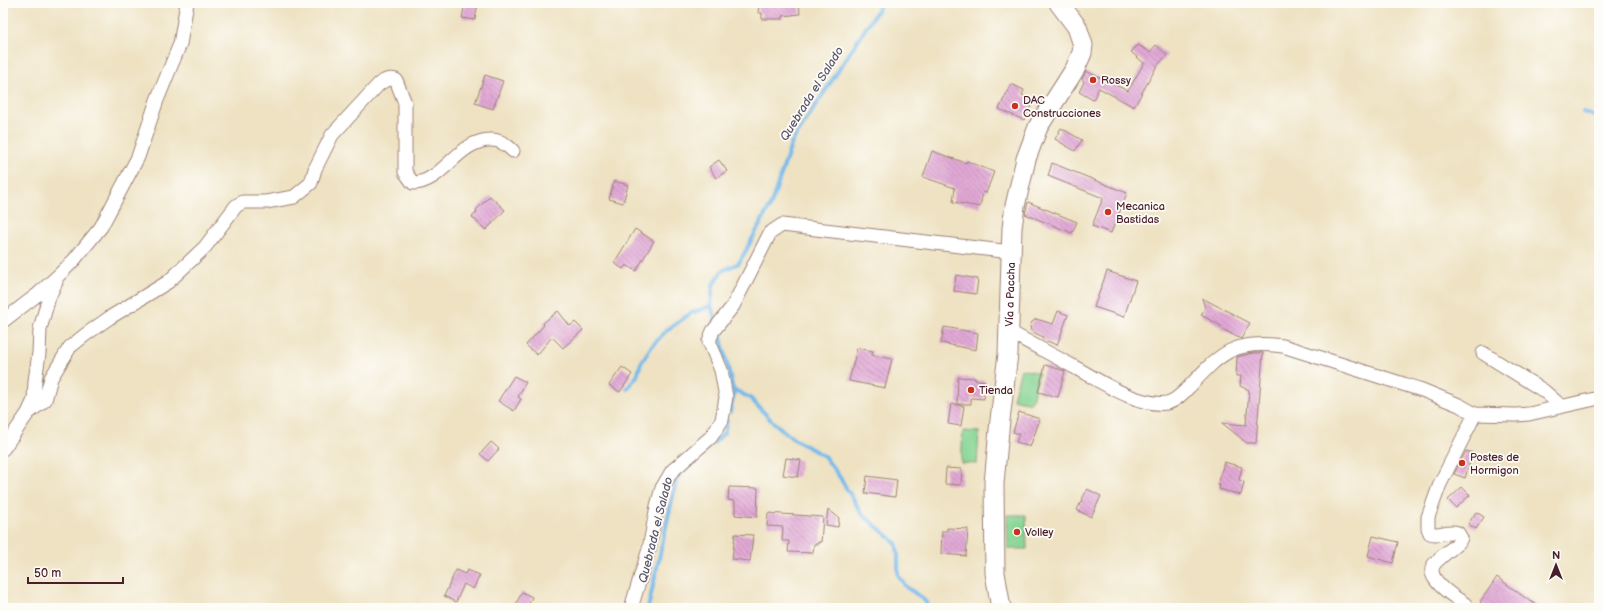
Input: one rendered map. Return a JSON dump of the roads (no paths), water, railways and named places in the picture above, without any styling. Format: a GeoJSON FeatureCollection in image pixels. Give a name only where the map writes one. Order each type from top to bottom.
{"type":"FeatureCollection","features":[{"type":"Feature","properties":{"kind":"main road","name":"Vía a Paccha"},"geometry":{"type":"LineString","coordinates":[[1001,608],[996,573],[994,483],[1010,332],[1011,252],[1014,206],[1026,159],[1038,126],[1075,69],[1082,53],[1082,37],[1077,27],[1059,3]]}},
{"type":"Feature","properties":{"kind":"street"},"geometry":{"type":"LineString","coordinates":[[3,321],[37,295],[59,275],[74,260],[101,227],[138,157],[157,100],[180,44],[187,3]]}},
{"type":"Feature","properties":{"kind":"street"},"geometry":{"type":"LineString","coordinates":[[28,414],[45,400],[51,378],[70,347],[110,318],[168,282],[205,247],[236,206],[243,202],[266,202],[294,197],[311,183],[315,169],[332,135],[370,93],[379,84],[386,80],[396,80],[405,103],[405,172],[413,183],[419,183],[430,178],[472,144],[482,140],[496,140],[510,147],[514,151]]}},
{"type":"Feature","properties":{"kind":"street"},"geometry":{"type":"LineString","coordinates":[[632,608],[649,549],[662,488],[672,471],[711,437],[722,420],[726,397],[721,370],[709,341],[713,331],[733,306],[770,233],[782,225],[1011,252]]}},
{"type":"Feature","properties":{"kind":"street"},"geometry":{"type":"LineString","coordinates":[[3,449],[28,414],[34,400],[40,329],[49,297],[59,275]]}},
{"type":"Feature","properties":{"kind":"street"},"geometry":{"type":"LineString","coordinates":[[1010,332],[1123,393],[1150,402],[1168,403],[1176,399],[1214,361],[1236,347],[1247,344],[1272,344],[1297,350],[1422,390],[1459,405],[1475,414],[1516,415],[1599,398]]}},
{"type":"Feature","properties":{"kind":"street"},"geometry":{"type":"LineString","coordinates":[[1483,353],[1544,391],[1561,406]]}},
{"type":"Feature","properties":{"kind":"street"},"geometry":{"type":"LineString","coordinates":[[1465,604],[1434,579],[1432,573],[1434,564],[1459,542],[1461,538],[1458,533],[1450,531],[1434,534],[1430,533],[1427,522],[1440,484],[1475,414]]}},
{"type":"Feature","properties":{"kind":"waterway","name":"Quebrada el Salado"},"geometry":{"type":"LineString","coordinates":[[717,323],[711,306],[713,285],[722,271],[739,263],[771,204],[792,142],[882,3]]}},
{"type":"Feature","properties":{"kind":"waterway"},"geometry":{"type":"LineString","coordinates":[[1583,112],[1599,118]]}},
{"type":"Feature","properties":{"kind":"waterway"},"geometry":{"type":"LineString","coordinates":[[627,389],[637,376],[641,363],[651,347],[667,330],[691,313],[711,306]]}},
{"type":"Feature","properties":{"kind":"waterway","name":"Quebrada el Salado"},"geometry":{"type":"LineString","coordinates":[[719,329],[734,394],[730,412]]}},
{"type":"Feature","properties":{"kind":"waterway"},"geometry":{"type":"LineString","coordinates":[[733,389],[750,398],[771,420],[792,438],[824,456],[839,476],[862,514],[896,543],[898,554],[898,575],[906,587],[921,597],[931,608]]}},
{"type":"Feature","properties":{"kind":"waterway","name":"Quebrada el Salado"},"geometry":{"type":"LineString","coordinates":[[714,443],[724,433],[727,421]]}},
{"type":"Feature","properties":{"kind":"waterway","name":"Quebrada el Salado"},"geometry":{"type":"LineString","coordinates":[[648,608],[677,477],[707,449]]}},
{"type":"Feature","properties":{"kind":"place","name":"Rossy"},"geometry":{"type":"Point","coordinates":[1093,80]}},
{"type":"Feature","properties":{"kind":"place","name":"DAC Construcciones"},"geometry":{"type":"Point","coordinates":[1015,106]}},
{"type":"Feature","properties":{"kind":"place","name":"Mecanica Bastidas"},"geometry":{"type":"Point","coordinates":[1108,212]}},
{"type":"Feature","properties":{"kind":"place","name":"Tienda"},"geometry":{"type":"Point","coordinates":[971,390]}},
{"type":"Feature","properties":{"kind":"place","name":"Postes de Hormigon"},"geometry":{"type":"Point","coordinates":[1462,463]}},
{"type":"Feature","properties":{"kind":"place","name":"Volley"},"geometry":{"type":"Point","coordinates":[1017,532]}}]}
